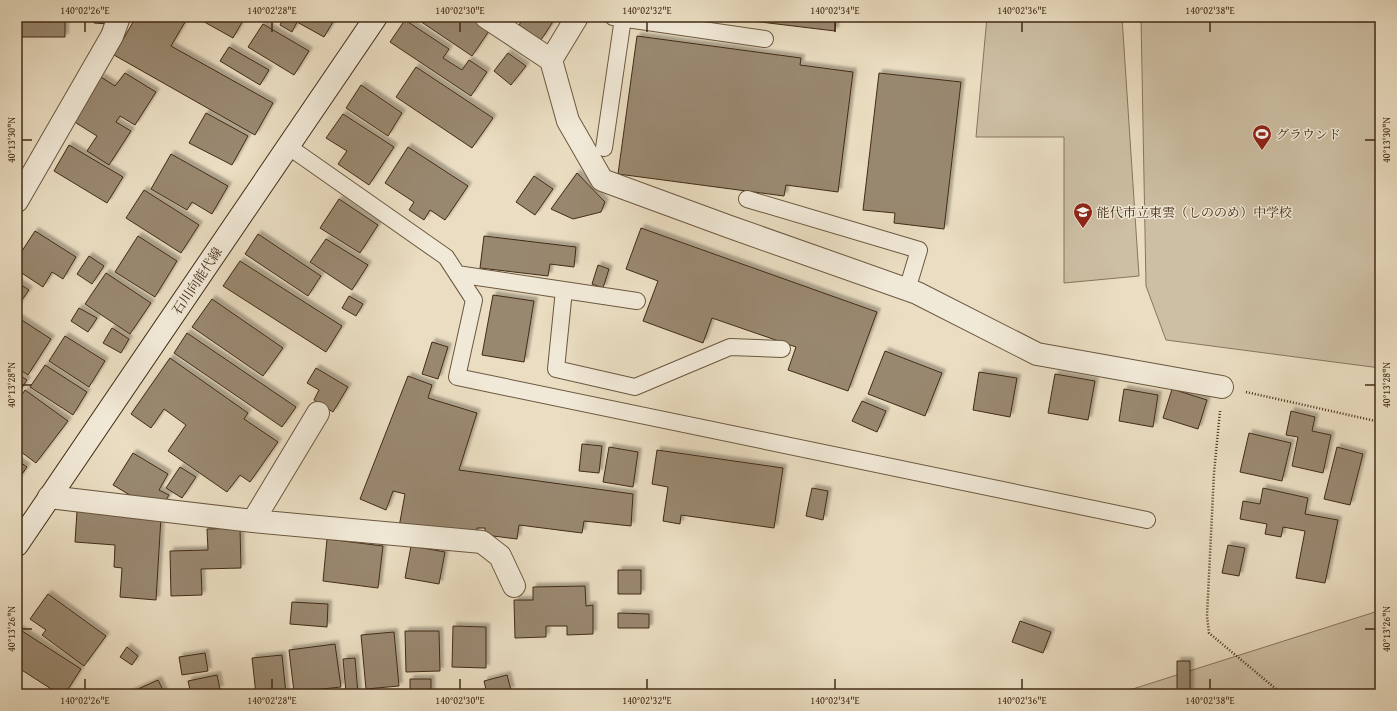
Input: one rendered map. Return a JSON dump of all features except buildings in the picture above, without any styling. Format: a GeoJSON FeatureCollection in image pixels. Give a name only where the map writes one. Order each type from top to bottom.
{"type":"FeatureCollection","features":[{"type":"Feature","properties":{"kind":"street"},"geometry":{"type":"LineString","coordinates":[[17,201],[112,36],[119,17]]}},
{"type":"Feature","properties":{"kind":"street","name":"石川向能代線"},"geometry":{"type":"LineString","coordinates":[[17,545],[376,17]]}},
{"type":"Feature","properties":{"kind":"street"},"geometry":{"type":"LineString","coordinates":[[486,17],[551,60],[568,121],[602,180],[917,293],[1037,354],[1222,387]]}},
{"type":"Feature","properties":{"kind":"street"},"geometry":{"type":"LineString","coordinates":[[551,60],[577,17]]}},
{"type":"Feature","properties":{"kind":"street"},"geometry":{"type":"LineString","coordinates":[[253,521],[318,413]]}},
{"type":"Feature","properties":{"kind":"street"},"geometry":{"type":"LineString","coordinates":[[49,497],[253,521],[482,542],[500,556],[514,586]]}},
{"type":"Feature","properties":{"kind":"lane"},"geometry":{"type":"LineString","coordinates":[[604,148],[618,18],[765,39]]}},
{"type":"Feature","properties":{"kind":"lane"},"geometry":{"type":"LineString","coordinates":[[289,147],[446,257],[474,300],[457,377],[1148,520]]}},
{"type":"Feature","properties":{"kind":"lane"},"geometry":{"type":"LineString","coordinates":[[747,198],[919,250],[907,290]]}},
{"type":"Feature","properties":{"kind":"lane"},"geometry":{"type":"LineString","coordinates":[[457,274],[637,301]]}},
{"type":"Feature","properties":{"kind":"lane"},"geometry":{"type":"LineString","coordinates":[[564,290],[556,369],[635,387],[730,347],[782,349]]}},
{"type":"Feature","properties":{"kind":"path"},"geometry":{"type":"LineString","coordinates":[[1282,694],[1209,633],[1207,601],[1214,473],[1222,387],[1380,422]]}},
{"type":"Feature","properties":{"kind":"shaded area"},"geometry":{"type":"Polygon","coordinates":[[[987,17],[1122,17],[1139,276],[1064,283],[1064,137],[976,137],[987,17]]]}},
{"type":"Feature","properties":{"kind":"shaded area","name":"グラウンド"},"geometry":{"type":"Polygon","coordinates":[[[1141,17],[1380,17],[1380,368],[1166,340],[1146,286],[1141,17]]]}},
{"type":"Feature","properties":{"kind":"shaded area"},"geometry":{"type":"Polygon","coordinates":[[[1380,610],[1380,694],[1117,694],[1375,612],[1380,610]]]}},
{"type":"Feature","properties":{"kind":"place","name":"グラウンド"},"geometry":{"type":"Point","coordinates":[1262,151]}},
{"type":"Feature","properties":{"kind":"place","name":"能代市立東雲（しののめ）中学校"},"geometry":{"type":"Point","coordinates":[1083,229]}}]}
